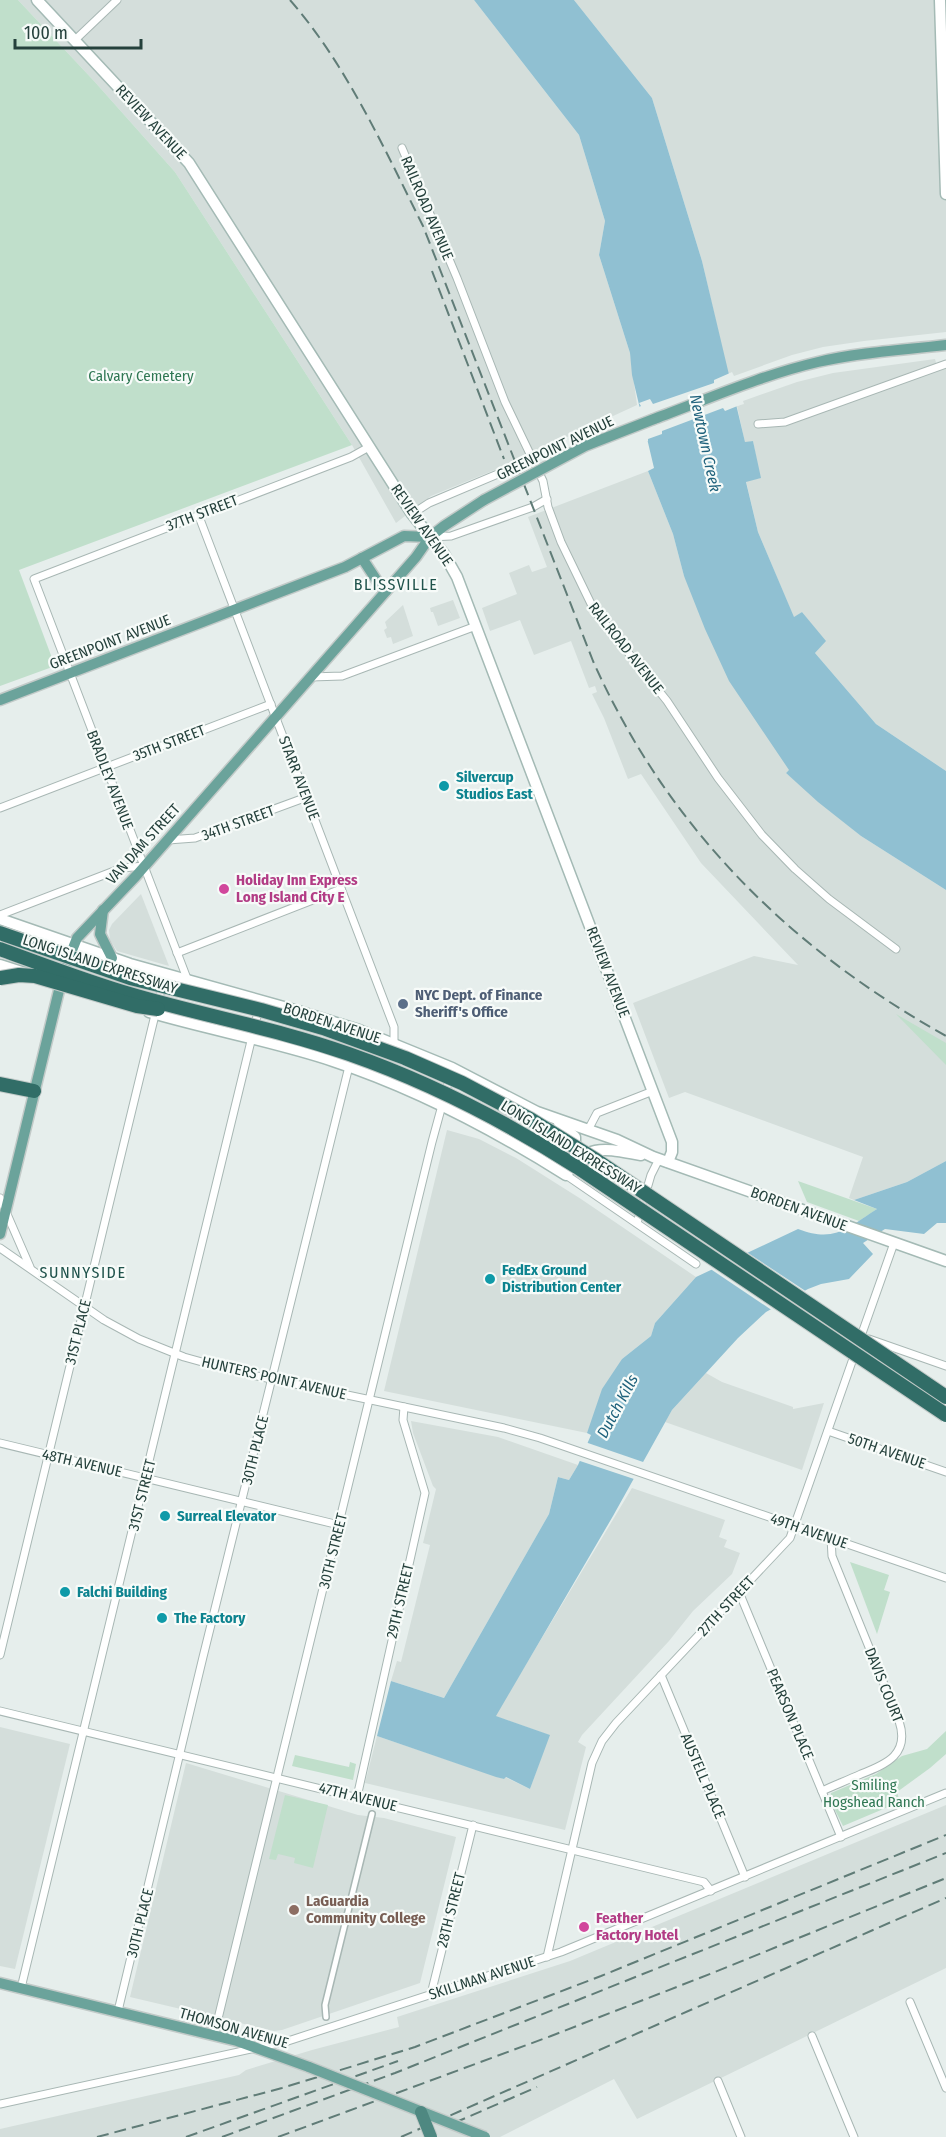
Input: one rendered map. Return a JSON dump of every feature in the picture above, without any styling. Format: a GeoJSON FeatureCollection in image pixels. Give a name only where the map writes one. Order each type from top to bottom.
{"type":"FeatureCollection","features":[{"type":"Feature","properties":{"kind":"highway","name":"LONG ISLAND EXPRESSWAY"},"geometry":{"type":"LineString","coordinates":[[0,933],[130,978],[261,1010],[323,1028],[405,1058],[462,1083],[530,1119],[596,1160],[946,1397]]}},
{"type":"Feature","properties":{"kind":"highway","name":"LONG ISLAND EXPRESSWAY"},"geometry":{"type":"LineString","coordinates":[[0,949],[134,995],[292,1036],[362,1058],[431,1087],[512,1127],[592,1177],[946,1415]]}},
{"type":"Feature","properties":{"kind":"highway"},"geometry":{"type":"LineString","coordinates":[[0,978],[19,975],[35,976],[137,1006],[225,1018]]}},
{"type":"Feature","properties":{"kind":"highway"},"geometry":{"type":"LineString","coordinates":[[0,1084],[34,1091]]}},
{"type":"Feature","properties":{"kind":"highway"},"geometry":{"type":"LineString","coordinates":[[421,2112],[431,2137]]}},
{"type":"Feature","properties":{"kind":"main road","name":"REVIEW AVENUE"},"geometry":{"type":"LineString","coordinates":[[37,0],[189,163],[412,514],[444,554],[457,577],[673,1145],[660,1160]]}},
{"type":"Feature","properties":{"kind":"main road"},"geometry":{"type":"LineString","coordinates":[[939,0],[946,194]]}},
{"type":"Feature","properties":{"kind":"main road","name":"GREENPOINT AVENUE"},"geometry":{"type":"LineString","coordinates":[[0,700],[345,567],[404,536],[430,537],[484,500],[578,450],[613,435],[788,370],[831,359],[868,353],[946,345]]}},
{"type":"Feature","properties":{"kind":"main road","name":"VAN DAM STREET"},"geometry":{"type":"LineString","coordinates":[[0,1234],[60,985],[77,938],[276,718],[430,537]]}},
{"type":"Feature","properties":{"kind":"main road"},"geometry":{"type":"LineString","coordinates":[[362,558],[378,584],[386,591]]}},
{"type":"Feature","properties":{"kind":"main road"},"geometry":{"type":"LineString","coordinates":[[103,910],[100,934],[112,958]]}},
{"type":"Feature","properties":{"kind":"main road","name":"BORDEN AVENUE"},"geometry":{"type":"LineString","coordinates":[[0,917],[74,945],[165,975],[261,1001],[394,1043],[452,1068],[550,1117],[617,1140],[660,1160],[946,1261]]}},
{"type":"Feature","properties":{"kind":"main road"},"geometry":{"type":"LineString","coordinates":[[0,965],[155,1014],[252,1038],[349,1067],[441,1105],[484,1127],[566,1175]]}},
{"type":"Feature","properties":{"kind":"main road"},"geometry":{"type":"LineString","coordinates":[[550,1117],[575,1137],[574,1163]]}},
{"type":"Feature","properties":{"kind":"main road"},"geometry":{"type":"LineString","coordinates":[[574,1163],[588,1130]]}},
{"type":"Feature","properties":{"kind":"main road","name":"BORDEN AVENUE"},"geometry":{"type":"LineString","coordinates":[[566,1175],[574,1163],[583,1156],[603,1149],[660,1160]]}},
{"type":"Feature","properties":{"kind":"main road","name":"THOMSON AVENUE"},"geometry":{"type":"LineString","coordinates":[[0,1983],[257,2047],[485,2137]]}},
{"type":"Feature","properties":{"kind":"street"},"geometry":{"type":"LineString","coordinates":[[75,40],[117,0]]}},
{"type":"Feature","properties":{"kind":"street","name":"RAILROAD AVENUE"},"geometry":{"type":"LineString","coordinates":[[402,148],[457,278],[505,402],[544,486],[548,507],[561,542],[594,610],[667,701],[738,806],[762,835],[795,869],[845,912],[896,949]]}},
{"type":"Feature","properties":{"kind":"street"},"geometry":{"type":"LineString","coordinates":[[758,424],[785,422],[946,364]]}},
{"type":"Feature","properties":{"kind":"street","name":"37TH STREET"},"geometry":{"type":"LineString","coordinates":[[33,579],[351,457],[369,447]]}},
{"type":"Feature","properties":{"kind":"street","name":"GREENPOINT AVENUE"},"geometry":{"type":"LineString","coordinates":[[412,514],[429,502],[531,460]]}},
{"type":"Feature","properties":{"kind":"street","name":"GREENPOINT AVENUE"},"geometry":{"type":"LineString","coordinates":[[430,537],[451,536],[533,507],[547,499]]}},
{"type":"Feature","properties":{"kind":"street","name":"STARR AVENUE"},"geometry":{"type":"LineString","coordinates":[[198,514],[394,1027],[394,1043]]}},
{"type":"Feature","properties":{"kind":"street","name":"BRADLEY AVENUE"},"geometry":{"type":"LineString","coordinates":[[33,579],[188,981]]}},
{"type":"Feature","properties":{"kind":"street"},"geometry":{"type":"LineString","coordinates":[[311,677],[342,676],[476,626]]}},
{"type":"Feature","properties":{"kind":"street","name":"35TH STREET"},"geometry":{"type":"LineString","coordinates":[[0,808],[271,704]]}},
{"type":"Feature","properties":{"kind":"street","name":"34TH STREET"},"geometry":{"type":"LineString","coordinates":[[168,840],[195,838],[307,797]]}},
{"type":"Feature","properties":{"kind":"street"},"geometry":{"type":"LineString","coordinates":[[0,917],[122,868],[144,866]]}},
{"type":"Feature","properties":{"kind":"street"},"geometry":{"type":"LineString","coordinates":[[177,953],[341,889]]}},
{"type":"Feature","properties":{"kind":"street","name":"31ST PLACE"},"geometry":{"type":"LineString","coordinates":[[0,1655],[165,975]]}},
{"type":"Feature","properties":{"kind":"street","name":"31ST STREET"},"geometry":{"type":"LineString","coordinates":[[21,1988],[261,1001]]}},
{"type":"Feature","properties":{"kind":"street","name":"30TH PLACE"},"geometry":{"type":"LineString","coordinates":[[118,2012],[358,1030]]}},
{"type":"Feature","properties":{"kind":"street","name":"30TH STREET"},"geometry":{"type":"LineString","coordinates":[[214,2035],[441,1105],[452,1068]]}},
{"type":"Feature","properties":{"kind":"street"},"geometry":{"type":"LineString","coordinates":[[588,1130],[597,1113],[653,1091]]}},
{"type":"Feature","properties":{"kind":"street","name":"REVIEW AVENUE"},"geometry":{"type":"LineString","coordinates":[[637,1223],[651,1175],[660,1160]]}},
{"type":"Feature","properties":{"kind":"street"},"geometry":{"type":"LineString","coordinates":[[566,1175],[696,1264]]}},
{"type":"Feature","properties":{"kind":"street"},"geometry":{"type":"LineString","coordinates":[[0,1198],[31,1270]]}},
{"type":"Feature","properties":{"kind":"street","name":"27TH STREET"},"geometry":{"type":"LineString","coordinates":[[547,1957],[596,1751],[612,1727],[790,1538],[894,1243]]}},
{"type":"Feature","properties":{"kind":"street","name":"HUNTERS POINT AVENUE"},"geometry":{"type":"LineString","coordinates":[[0,1248],[84,1308],[126,1332],[176,1354],[273,1379],[504,1428],[574,1449]]}},
{"type":"Feature","properties":{"kind":"street"},"geometry":{"type":"LineString","coordinates":[[861,1336],[946,1366]]}},
{"type":"Feature","properties":{"kind":"street","name":"29TH STREET"},"geometry":{"type":"LineString","coordinates":[[357,1797],[425,1493],[403,1420],[404,1407]]}},
{"type":"Feature","properties":{"kind":"street","name":"50TH AVENUE"},"geometry":{"type":"LineString","coordinates":[[828,1431],[946,1472]]}},
{"type":"Feature","properties":{"kind":"street","name":"48TH AVENUE"},"geometry":{"type":"LineString","coordinates":[[0,1443],[339,1525]]}},
{"type":"Feature","properties":{"kind":"street","name":"49TH AVENUE"},"geometry":{"type":"LineString","coordinates":[[574,1449],[946,1578]]}},
{"type":"Feature","properties":{"kind":"street","name":"DAVIS COURT"},"geometry":{"type":"LineString","coordinates":[[822,1791],[886,1763],[898,1751],[902,1740],[899,1721],[832,1556],[831,1538]]}},
{"type":"Feature","properties":{"kind":"street","name":"PEARSON PLACE"},"geometry":{"type":"LineString","coordinates":[[739,1592],[841,1837]]}},
{"type":"Feature","properties":{"kind":"street","name":"AUSTELL PLACE"},"geometry":{"type":"LineString","coordinates":[[661,1675],[745,1877]]}},
{"type":"Feature","properties":{"kind":"street","name":"47TH AVENUE"},"geometry":{"type":"LineString","coordinates":[[0,1711],[704,1882],[711,1891]]}},
{"type":"Feature","properties":{"kind":"street","name":"SKILLMAN AVENUE"},"geometry":{"type":"LineString","coordinates":[[0,2104],[288,2041],[547,1957],[581,1945],[946,1793]]}},
{"type":"Feature","properties":{"kind":"street"},"geometry":{"type":"LineString","coordinates":[[326,2017],[326,2005],[372,1814]]}},
{"type":"Feature","properties":{"kind":"street","name":"28TH STREET"},"geometry":{"type":"LineString","coordinates":[[430,1994],[472,1825]]}},
{"type":"Feature","properties":{"kind":"street"},"geometry":{"type":"LineString","coordinates":[[910,2002],[946,2088]]}},
{"type":"Feature","properties":{"kind":"street"},"geometry":{"type":"LineString","coordinates":[[812,2036],[854,2137]]}},
{"type":"Feature","properties":{"kind":"street"},"geometry":{"type":"LineString","coordinates":[[718,2081],[741,2137]]}},
{"type":"Feature","properties":{"kind":"shaded area"},"geometry":{"type":"Polygon","coordinates":[[[18,0],[474,0],[579,135],[605,221],[599,255],[630,353],[637,405],[502,467],[431,496],[396,523],[352,445],[175,172],[18,0]]]}},
{"type":"Feature","properties":{"kind":"shaded area"},"geometry":{"type":"Polygon","coordinates":[[[574,0],[946,0],[946,332],[823,347],[792,355],[734,376],[732,372],[728,374],[702,261],[652,98],[574,0]]]}},
{"type":"Feature","properties":{"kind":"shaded area"},"geometry":{"type":"Polygon","coordinates":[[[935,359],[938,370],[946,368],[946,771],[876,724],[815,653],[825,641],[802,612],[794,618],[758,532],[746,481],[760,478],[753,441],[745,443],[737,406],[744,404],[743,401],[797,382],[833,373],[935,359]]]}},
{"type":"Feature","properties":{"kind":"shaded area"},"geometry":{"type":"Polygon","coordinates":[[[648,471],[673,534],[684,576],[790,770],[786,773],[861,836],[946,890],[946,1161],[907,1182],[854,1200],[849,1198],[863,1157],[685,1092],[669,1098],[633,1003],[754,956],[798,965],[701,863],[641,774],[628,779],[592,694],[597,692],[595,686],[589,688],[571,641],[534,655],[520,620],[490,631],[482,608],[517,594],[509,573],[529,565],[532,572],[547,567],[528,517],[648,471]]]}},
{"type":"Feature","properties":{"kind":"shaded area"},"geometry":{"type":"Polygon","coordinates":[[[453,600],[460,618],[438,626],[430,608],[453,600]]]}},
{"type":"Feature","properties":{"kind":"shaded area"},"geometry":{"type":"Polygon","coordinates":[[[403,605],[413,636],[393,644],[391,637],[387,638],[384,630],[387,628],[385,622],[403,605]]]}},
{"type":"Feature","properties":{"kind":"shaded area"},"geometry":{"type":"Polygon","coordinates":[[[141,894],[169,966],[117,951],[110,940],[109,930],[112,924],[141,894]]]}},
{"type":"Feature","properties":{"kind":"shaded area"},"geometry":{"type":"Polygon","coordinates":[[[447,1130],[479,1139],[516,1158],[696,1277],[655,1323],[651,1336],[622,1359],[587,1433],[384,1391],[447,1130]]]}},
{"type":"Feature","properties":{"kind":"shaded area"},"geometry":{"type":"Polygon","coordinates":[[[706,1373],[722,1382],[793,1407],[793,1409],[824,1403],[802,1470],[665,1422],[672,1410],[706,1373]]]}},
{"type":"Feature","properties":{"kind":"shaded area"},"geometry":{"type":"Polygon","coordinates":[[[411,1421],[498,1437],[578,1465],[569,1480],[558,1477],[549,1514],[444,1698],[391,1681],[397,1661],[401,1662],[430,1545],[423,1543],[436,1489],[413,1433],[411,1421]]]}},
{"type":"Feature","properties":{"kind":"shaded area"},"geometry":{"type":"Polygon","coordinates":[[[632,1488],[725,1520],[719,1537],[727,1540],[724,1547],[740,1553],[732,1574],[693,1611],[669,1641],[582,1735],[578,1742],[586,1747],[565,1830],[365,1783],[377,1736],[504,1779],[505,1777],[530,1789],[549,1735],[495,1716],[632,1488]]]}},
{"type":"Feature","properties":{"kind":"shaded area"},"geometry":{"type":"Polygon","coordinates":[[[0,1727],[70,1744],[15,1969],[0,1966],[0,1727]]]}},
{"type":"Feature","properties":{"kind":"shaded area","name":"LaGuardia Community College"},"geometry":{"type":"Polygon","coordinates":[[[186,1763],[358,1815],[384,1818],[456,1837],[420,1983],[274,2031],[130,1997],[186,1763]]]}},
{"type":"Feature","properties":{"kind":"shaded area"},"geometry":{"type":"Polygon","coordinates":[[[946,1805],[946,1968],[637,2119],[614,2079],[500,2137],[0,2137],[0,2129],[239,2075],[246,2070],[312,2050],[399,2027],[397,2017],[570,1961],[946,1805]]]}},
{"type":"Feature","properties":{"kind":"green space","name":"Calvary Cemetery"},"geometry":{"type":"Polygon","coordinates":[[[0,0],[18,0],[175,172],[352,445],[19,570],[55,666],[0,686],[0,0]]]}},
{"type":"Feature","properties":{"kind":"green space"},"geometry":{"type":"Polygon","coordinates":[[[896,1014],[946,1043],[946,1065],[896,1014]]]}},
{"type":"Feature","properties":{"kind":"green space"},"geometry":{"type":"Polygon","coordinates":[[[798,1181],[877,1209],[859,1221],[807,1202],[798,1181]]]}},
{"type":"Feature","properties":{"kind":"green space"},"geometry":{"type":"Polygon","coordinates":[[[850,1562],[889,1575],[884,1590],[890,1592],[877,1634],[850,1562]]]}},
{"type":"Feature","properties":{"kind":"green space","name":"Smiling Hogshead Ranch"},"geometry":{"type":"Polygon","coordinates":[[[946,1731],[946,1754],[897,1792],[900,1802],[843,1826],[830,1800],[831,1793],[876,1774],[902,1756],[927,1749],[946,1731]]]}},
{"type":"Feature","properties":{"kind":"green space"},"geometry":{"type":"Polygon","coordinates":[[[295,1755],[349,1767],[350,1762],[356,1764],[353,1780],[292,1766],[295,1755]]]}},
{"type":"Feature","properties":{"kind":"green space"},"geometry":{"type":"Polygon","coordinates":[[[285,1795],[328,1805],[313,1868],[294,1863],[295,1858],[278,1854],[276,1860],[269,1859],[285,1795]]]}},
{"type":"Feature","properties":{"kind":"water","name":"Newtown Creek"},"geometry":{"type":"Polygon","coordinates":[[[474,0],[574,0],[652,98],[702,261],[745,442],[753,441],[761,478],[746,482],[758,532],[794,617],[802,612],[826,641],[815,653],[876,724],[946,771],[946,890],[861,836],[786,773],[789,770],[729,681],[684,576],[673,534],[648,471],[654,468],[632,375],[630,353],[599,255],[605,221],[579,135],[474,0]]]}},
{"type":"Feature","properties":{"kind":"water","name":"Dutch Kills"},"geometry":{"type":"Polygon","coordinates":[[[946,1161],[946,1223],[937,1223],[924,1234],[885,1229],[863,1243],[873,1254],[849,1279],[808,1289],[766,1312],[738,1338],[672,1410],[496,1716],[550,1735],[530,1789],[506,1777],[504,1779],[496,1777],[377,1736],[391,1681],[444,1698],[549,1514],[558,1477],[569,1480],[578,1465],[591,1435],[587,1433],[602,1389],[622,1359],[651,1336],[655,1323],[696,1277],[798,1229],[811,1233],[831,1234],[849,1227],[877,1209],[854,1200],[907,1182],[946,1161]]]}},
{"type":"Feature","properties":{"kind":"pier"},"geometry":{"type":"Polygon","coordinates":[[[730,373],[740,405],[725,411],[723,408],[662,431],[662,434],[645,442],[637,408],[641,406],[639,403],[650,399],[653,404],[714,383],[714,380],[730,373]]]}},
{"type":"Feature","properties":{"kind":"pier"},"geometry":{"type":"Polygon","coordinates":[[[745,1251],[807,1292],[773,1311],[709,1268],[745,1251]]]}},
{"type":"Feature","properties":{"kind":"pier"},"geometry":{"type":"Polygon","coordinates":[[[585,1442],[646,1463],[637,1480],[577,1460],[585,1442]]]}},
{"type":"Feature","properties":{"kind":"railway"},"geometry":{"type":"LineString","coordinates":[[290,0],[347,80],[423,226],[593,661],[623,721],[657,777],[696,829],[738,878],[785,922],[835,964],[946,1036]]}},
{"type":"Feature","properties":{"kind":"railway"},"geometry":{"type":"LineString","coordinates":[[432,271],[504,459]]}},
{"type":"Feature","properties":{"kind":"railway"},"geometry":{"type":"LineString","coordinates":[[97,2137],[282,2088],[415,2047],[601,1976],[946,1835]]}},
{"type":"Feature","properties":{"kind":"railway"},"geometry":{"type":"LineString","coordinates":[[222,2137],[395,2073],[946,1853]]}},
{"type":"Feature","properties":{"kind":"railway"},"geometry":{"type":"LineString","coordinates":[[278,2137],[551,2036],[946,1878]]}},
{"type":"Feature","properties":{"kind":"railway"},"geometry":{"type":"LineString","coordinates":[[401,2137],[946,1898]]}},
{"type":"Feature","properties":{"kind":"railway"},"geometry":{"type":"LineString","coordinates":[[186,2137],[398,2061]]}},
{"type":"Feature","properties":{"kind":"railway"},"geometry":{"type":"LineString","coordinates":[[454,2123],[537,2087]]}},
{"type":"Feature","properties":{"kind":"place","name":"Silvercup Studios East"},"geometry":{"type":"Point","coordinates":[444,786]}},
{"type":"Feature","properties":{"kind":"place","name":"Holiday Inn Express Long Island City E"},"geometry":{"type":"Point","coordinates":[224,889]}},
{"type":"Feature","properties":{"kind":"place","name":"NYC Dept. of Finance Sheriff's Office"},"geometry":{"type":"Point","coordinates":[403,1004]}},
{"type":"Feature","properties":{"kind":"place","name":"FedEx Ground Distribution Center"},"geometry":{"type":"Point","coordinates":[490,1279]}},
{"type":"Feature","properties":{"kind":"place","name":"Surreal Elevator"},"geometry":{"type":"Point","coordinates":[165,1516]}},
{"type":"Feature","properties":{"kind":"place","name":"Falchi Building"},"geometry":{"type":"Point","coordinates":[65,1592]}},
{"type":"Feature","properties":{"kind":"place","name":"The Factory"},"geometry":{"type":"Point","coordinates":[162,1618]}},
{"type":"Feature","properties":{"kind":"place","name":"LaGuardia Community College"},"geometry":{"type":"Point","coordinates":[294,1910]}},
{"type":"Feature","properties":{"kind":"place","name":"Feather Factory Hotel"},"geometry":{"type":"Point","coordinates":[584,1927]}},
{"type":"Feature","properties":{"kind":"district","name":"BLISSVILLE"},"geometry":{"type":"Point","coordinates":[396,584]}},
{"type":"Feature","properties":{"kind":"district","name":"SUNNYSIDE"},"geometry":{"type":"Point","coordinates":[83,1272]}}]}
